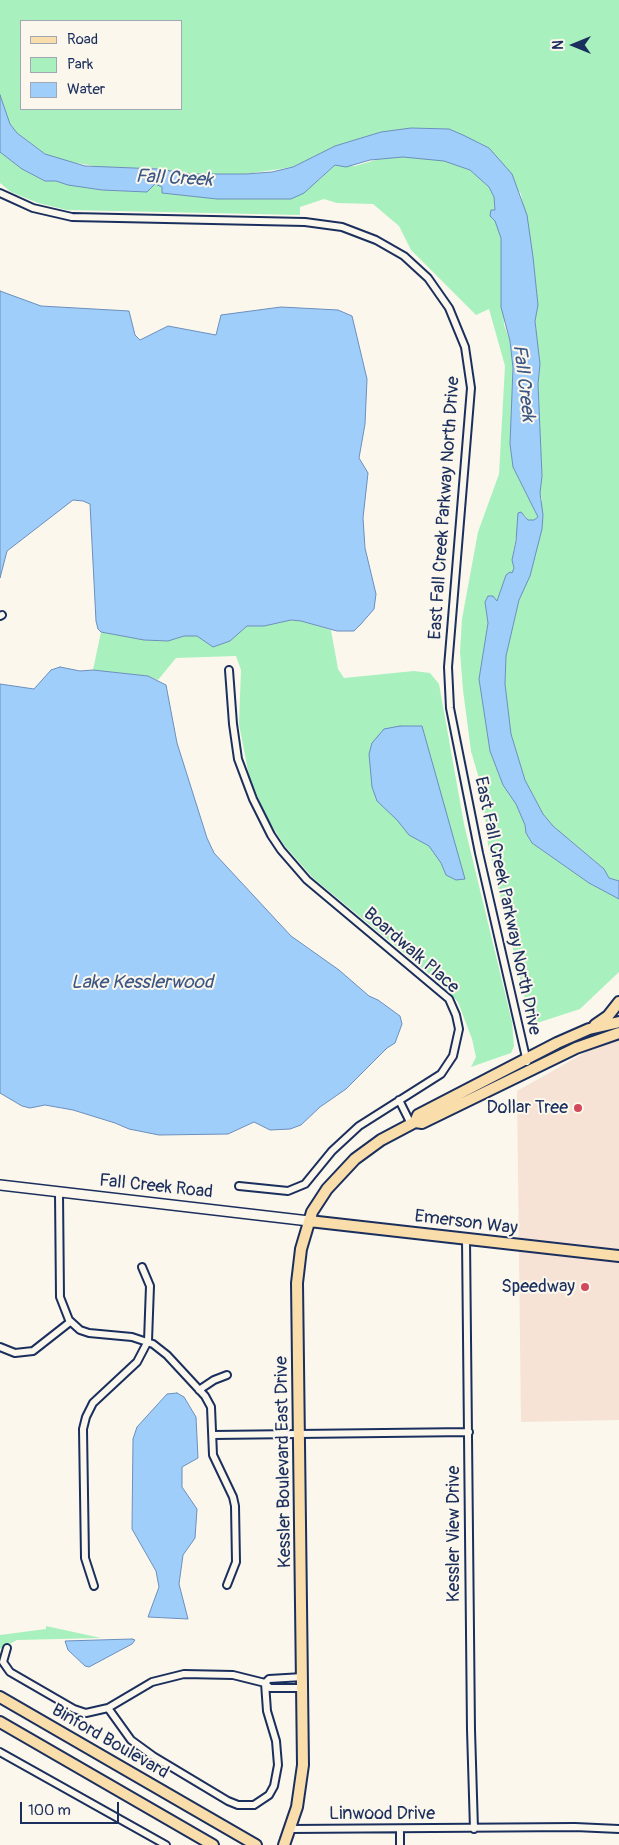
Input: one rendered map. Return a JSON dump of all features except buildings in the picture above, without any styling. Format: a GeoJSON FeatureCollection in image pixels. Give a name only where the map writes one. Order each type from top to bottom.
{"type":"FeatureCollection","features":[{"type":"Feature","properties":{"kind":"main road"},"geometry":{"type":"LineString","coordinates":[[589,1029],[608,1016],[619,1002]]}},
{"type":"Feature","properties":{"kind":"main road","name":"Kessler Boulevard East Drive"},"geometry":{"type":"LineString","coordinates":[[284,1845],[298,1800],[303,1765],[298,1278],[301,1248],[309,1221],[324,1192],[355,1159],[381,1140],[413,1123],[418,1116],[525,1059],[589,1029],[619,1022]]}},
{"type":"Feature","properties":{"kind":"main road","name":"Kessler Boulevard East Drive"},"geometry":{"type":"LineString","coordinates":[[413,1123],[422,1123],[576,1048],[619,1033]]}},
{"type":"Feature","properties":{"kind":"main road","name":"Fall Creek Road"},"geometry":{"type":"LineString","coordinates":[[0,1185],[309,1221]]}},
{"type":"Feature","properties":{"kind":"main road","name":"Emerson Way"},"geometry":{"type":"LineString","coordinates":[[309,1221],[619,1256]]}},
{"type":"Feature","properties":{"kind":"main road","name":"Binford Boulevard"},"geometry":{"type":"LineString","coordinates":[[0,1697],[256,1845]]}},
{"type":"Feature","properties":{"kind":"main road","name":"Binford Boulevard"},"geometry":{"type":"LineString","coordinates":[[0,1722],[213,1845]]}},
{"type":"Feature","properties":{"kind":"street","name":"East Fall Creek Parkway North Drive"},"geometry":{"type":"LineString","coordinates":[[0,193],[32,208],[65,216],[305,222],[342,227],[368,236],[404,256],[425,275],[449,308],[465,347],[471,388],[448,667],[450,708],[479,853],[525,1059],[531,1070]]}},
{"type":"Feature","properties":{"kind":"street","name":"Boardwalk Place"},"geometry":{"type":"LineString","coordinates":[[230,670],[232,724],[238,759],[259,814],[281,850],[322,894],[444,995],[454,1008],[458,1035],[450,1062],[432,1081],[399,1100],[350,1134],[332,1151],[309,1180],[300,1188],[285,1191],[239,1186]]}},
{"type":"Feature","properties":{"kind":"street"},"geometry":{"type":"LineString","coordinates":[[399,1100],[413,1123]]}},
{"type":"Feature","properties":{"kind":"street"},"geometry":{"type":"LineString","coordinates":[[59,1192],[60,1297],[64,1313],[70,1322],[80,1330],[92,1334],[132,1337],[148,1341],[167,1355],[212,1407],[215,1461],[233,1497],[235,1506],[236,1562],[228,1585]]}},
{"type":"Feature","properties":{"kind":"street","name":"Kessler View Drive"},"geometry":{"type":"LineString","coordinates":[[466,1239],[471,1730],[474,1829]]}},
{"type":"Feature","properties":{"kind":"street"},"geometry":{"type":"LineString","coordinates":[[94,1586],[85,1558],[84,1423],[93,1403],[137,1362],[148,1341],[150,1286],[142,1266]]}},
{"type":"Feature","properties":{"kind":"street"},"geometry":{"type":"LineString","coordinates":[[0,1347],[15,1353],[33,1351],[70,1322]]}},
{"type":"Feature","properties":{"kind":"street"},"geometry":{"type":"LineString","coordinates":[[199,1390],[214,1380],[227,1375]]}},
{"type":"Feature","properties":{"kind":"street"},"geometry":{"type":"LineString","coordinates":[[213,1435],[469,1432]]}},
{"type":"Feature","properties":{"kind":"street"},"geometry":{"type":"LineString","coordinates":[[7,1648],[3,1662],[10,1672],[79,1712],[94,1713],[108,1708],[152,1682],[175,1675],[203,1673],[244,1676],[265,1683],[270,1688],[303,1683]]}},
{"type":"Feature","properties":{"kind":"street"},"geometry":{"type":"LineString","coordinates":[[265,1683],[269,1679],[303,1683]]}},
{"type":"Feature","properties":{"kind":"street"},"geometry":{"type":"LineString","coordinates":[[108,1708],[131,1740],[170,1767],[228,1801],[247,1806],[266,1799],[274,1786],[278,1765],[276,1742],[267,1711],[265,1683]]}},
{"type":"Feature","properties":{"kind":"street"},"geometry":{"type":"LineString","coordinates":[[0,1752],[166,1845]]}},
{"type":"Feature","properties":{"kind":"street","name":"Linwood Drive"},"geometry":{"type":"LineString","coordinates":[[290,1829],[575,1827],[619,1829]]}},
{"type":"Feature","properties":{"kind":"street"},"geometry":{"type":"LineString","coordinates":[[400,1829],[400,1845]]}},
{"type":"Feature","properties":{"kind":"shaded area"},"geometry":{"type":"Polygon","coordinates":[[[619,1039],[619,1420],[521,1422],[517,1091],[586,1052],[619,1039]]]}},
{"type":"Feature","properties":{"kind":"green space"},"geometry":{"type":"Polygon","coordinates":[[[0,0],[619,0],[619,881],[609,878],[604,869],[553,826],[543,814],[525,780],[511,734],[505,684],[506,656],[519,600],[533,564],[542,499],[540,493],[542,476],[538,384],[540,364],[535,321],[538,304],[533,257],[521,194],[489,148],[449,129],[411,128],[381,132],[335,146],[293,167],[246,174],[192,174],[158,169],[100,167],[65,161],[45,154],[17,133],[10,124],[0,95],[0,0]]]}},
{"type":"Feature","properties":{"kind":"green space"},"geometry":{"type":"Polygon","coordinates":[[[0,152],[22,169],[45,181],[56,181],[68,185],[102,190],[147,192],[155,184],[162,187],[163,193],[217,199],[238,198],[319,180],[335,165],[355,166],[386,157],[422,157],[444,161],[470,170],[489,187],[494,197],[495,211],[490,216],[495,221],[501,238],[504,325],[510,341],[513,368],[510,444],[513,467],[538,517],[534,520],[528,520],[525,515],[517,517],[518,525],[512,560],[514,568],[512,574],[506,575],[497,601],[488,596],[485,602],[488,623],[479,679],[490,751],[503,785],[516,804],[525,825],[526,833],[532,843],[589,883],[619,899],[619,972],[580,1009],[537,1023],[530,1020],[488,845],[482,789],[471,751],[463,690],[460,652],[462,619],[478,532],[499,474],[505,366],[489,309],[476,315],[411,250],[399,226],[373,204],[337,203],[324,199],[300,207],[300,215],[67,210],[38,203],[11,192],[0,183],[0,152]]]}},
{"type":"Feature","properties":{"kind":"green space"},"geometry":{"type":"Polygon","coordinates":[[[291,620],[331,630],[338,669],[344,678],[414,671],[430,673],[439,684],[464,824],[512,1022],[514,1046],[511,1053],[471,1067],[476,1057],[472,1039],[458,1002],[438,981],[313,878],[284,845],[267,818],[249,776],[239,724],[241,670],[236,656],[176,658],[158,680],[148,676],[93,670],[101,632],[144,640],[168,641],[184,636],[197,636],[213,647],[230,641],[247,626],[264,626],[291,620]]]}},
{"type":"Feature","properties":{"kind":"green space"},"geometry":{"type":"Polygon","coordinates":[[[46,1626],[101,1638],[17,1640],[0,1649],[0,1635],[46,1629],[46,1626]]]}},
{"type":"Feature","properties":{"kind":"water","name":"Fall Creek"},"geometry":{"type":"Polygon","coordinates":[[[0,95],[10,124],[17,133],[45,154],[85,166],[158,169],[192,174],[272,172],[293,167],[335,146],[381,132],[411,128],[449,129],[463,135],[489,148],[512,174],[527,215],[538,305],[535,321],[540,364],[538,384],[542,476],[540,493],[543,515],[542,529],[530,576],[519,600],[506,656],[505,684],[511,734],[525,780],[543,814],[553,826],[604,869],[609,878],[619,881],[619,899],[589,883],[532,843],[526,833],[525,825],[516,804],[503,785],[490,751],[479,679],[488,623],[485,602],[488,596],[493,596],[497,601],[506,575],[510,572],[512,573],[514,568],[512,560],[516,541],[518,513],[521,512],[528,520],[534,520],[538,517],[513,467],[510,444],[513,368],[510,341],[501,307],[501,238],[495,221],[490,216],[491,210],[495,210],[494,197],[489,187],[470,170],[444,161],[403,157],[370,160],[346,167],[335,165],[304,193],[291,199],[217,199],[162,193],[162,187],[155,184],[147,192],[102,190],[68,185],[56,181],[45,181],[22,169],[0,152],[0,95]]]}},
{"type":"Feature","properties":{"kind":"water"},"geometry":{"type":"Polygon","coordinates":[[[0,291],[41,306],[129,311],[135,335],[140,340],[168,326],[216,335],[221,315],[281,307],[338,310],[352,316],[367,379],[365,424],[359,458],[368,473],[363,518],[365,548],[376,594],[374,609],[361,624],[354,631],[337,631],[291,620],[264,626],[247,626],[230,641],[213,647],[197,636],[184,636],[168,641],[144,640],[101,632],[96,621],[90,504],[83,501],[73,500],[7,551],[0,578],[0,291]]]}},
{"type":"Feature","properties":{"kind":"water","name":"Lake Kesslerwood"},"geometry":{"type":"Polygon","coordinates":[[[60,667],[80,671],[93,670],[148,676],[166,685],[177,743],[207,838],[214,853],[291,936],[339,970],[369,996],[378,1000],[400,1016],[402,1024],[395,1043],[387,1048],[346,1089],[320,1107],[301,1125],[290,1129],[270,1130],[254,1122],[228,1134],[159,1135],[129,1129],[73,1110],[45,1105],[30,1108],[22,1106],[0,1093],[0,684],[34,689],[51,670],[60,667]]]}},
{"type":"Feature","properties":{"kind":"water"},"geometry":{"type":"Polygon","coordinates":[[[400,726],[422,726],[465,879],[456,880],[446,875],[441,863],[429,846],[409,835],[397,820],[377,801],[372,787],[369,754],[372,743],[384,729],[400,726]]]}},
{"type":"Feature","properties":{"kind":"water"},"geometry":{"type":"Polygon","coordinates":[[[177,1393],[184,1397],[196,1417],[198,1458],[182,1467],[182,1487],[197,1509],[195,1538],[183,1555],[179,1584],[188,1619],[148,1617],[159,1587],[156,1571],[132,1529],[133,1439],[137,1427],[167,1394],[177,1393]]]}},
{"type":"Feature","properties":{"kind":"water"},"geometry":{"type":"Polygon","coordinates":[[[135,1640],[132,1644],[89,1667],[85,1666],[68,1650],[65,1641],[135,1640]]]}},
{"type":"Feature","properties":{"kind":"place","name":"Dollar Tree"},"geometry":{"type":"Point","coordinates":[578,1108]}},
{"type":"Feature","properties":{"kind":"place","name":"Speedway"},"geometry":{"type":"Point","coordinates":[585,1287]}}]}
